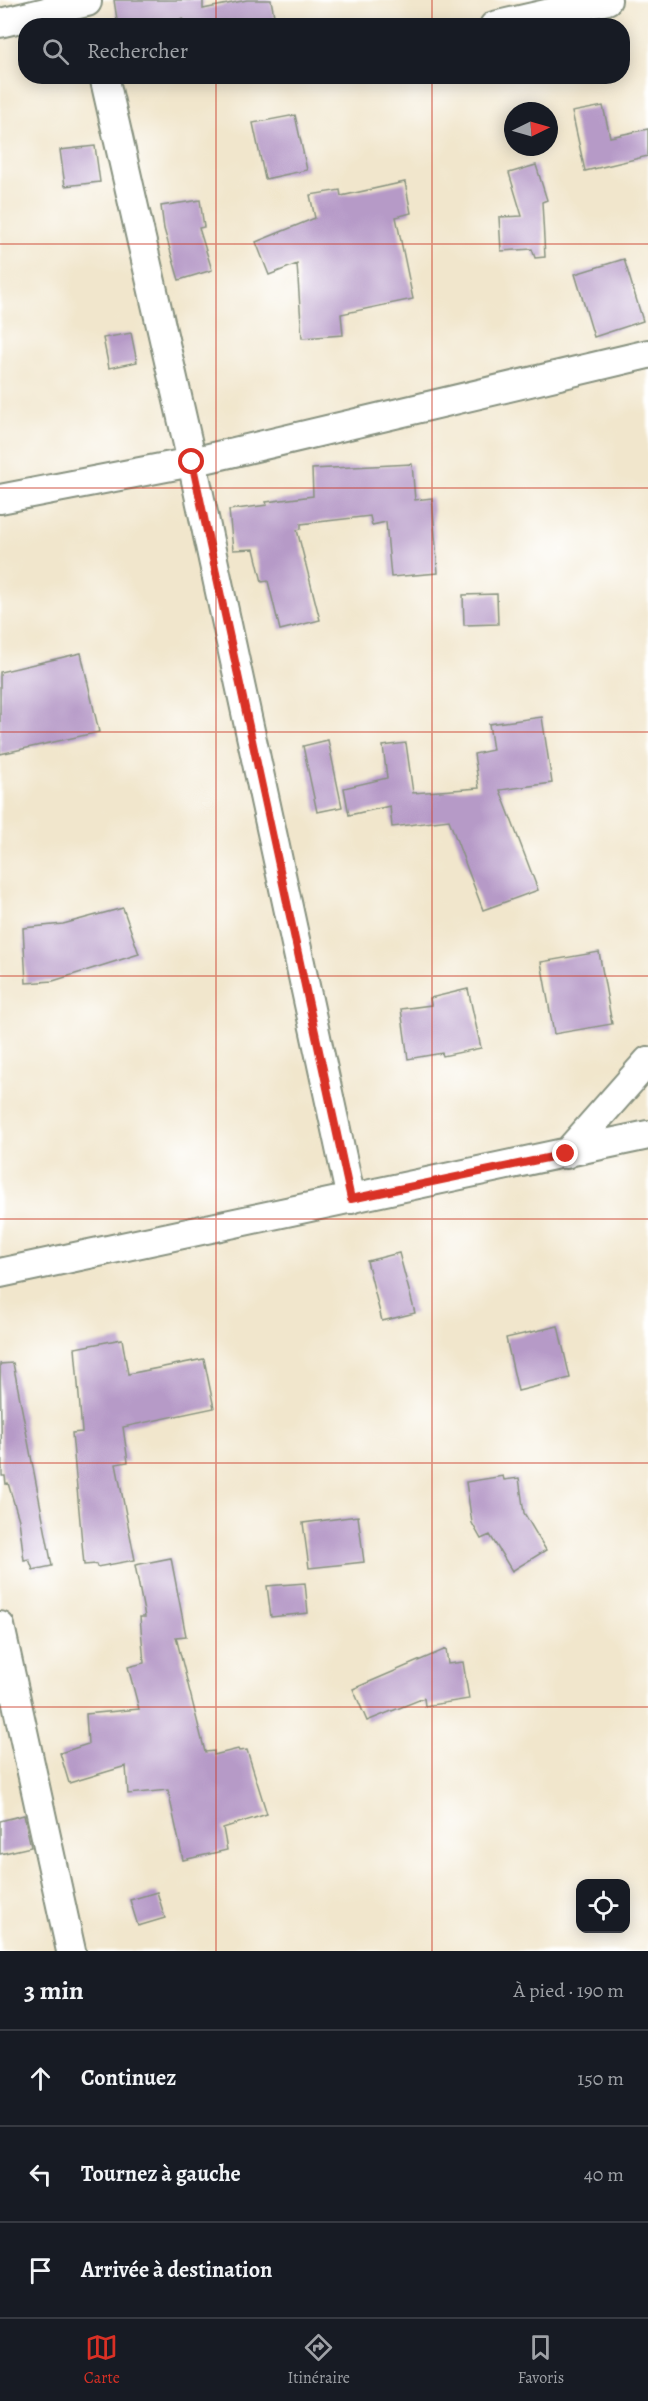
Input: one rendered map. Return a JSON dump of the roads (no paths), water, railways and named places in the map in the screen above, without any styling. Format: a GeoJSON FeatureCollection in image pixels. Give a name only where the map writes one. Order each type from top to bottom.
{"type":"FeatureCollection","features":[{"type":"Feature","properties":{"kind":"street"},"geometry":{"type":"LineString","coordinates":[[529,18],[607,0]]}},
{"type":"Feature","properties":{"kind":"street"},"geometry":{"type":"LineString","coordinates":[[32,18],[89,9]]}},
{"type":"Feature","properties":{"kind":"street"},"geometry":{"type":"LineString","coordinates":[[0,23],[18,20]]}},
{"type":"Feature","properties":{"kind":"street"},"geometry":{"type":"LineString","coordinates":[[106,84],[192,462],[351,1199]]}},
{"type":"Feature","properties":{"kind":"street"},"geometry":{"type":"LineString","coordinates":[[0,499],[192,462],[648,354]]}},
{"type":"Feature","properties":{"kind":"street"},"geometry":{"type":"LineString","coordinates":[[566,1154],[648,1061]]}},
{"type":"Feature","properties":{"kind":"street"},"geometry":{"type":"LineString","coordinates":[[0,1273],[648,1135]]}},
{"type":"Feature","properties":{"kind":"street"},"geometry":{"type":"LineString","coordinates":[[0,1626],[6,1673],[71,1951]]}}]}
